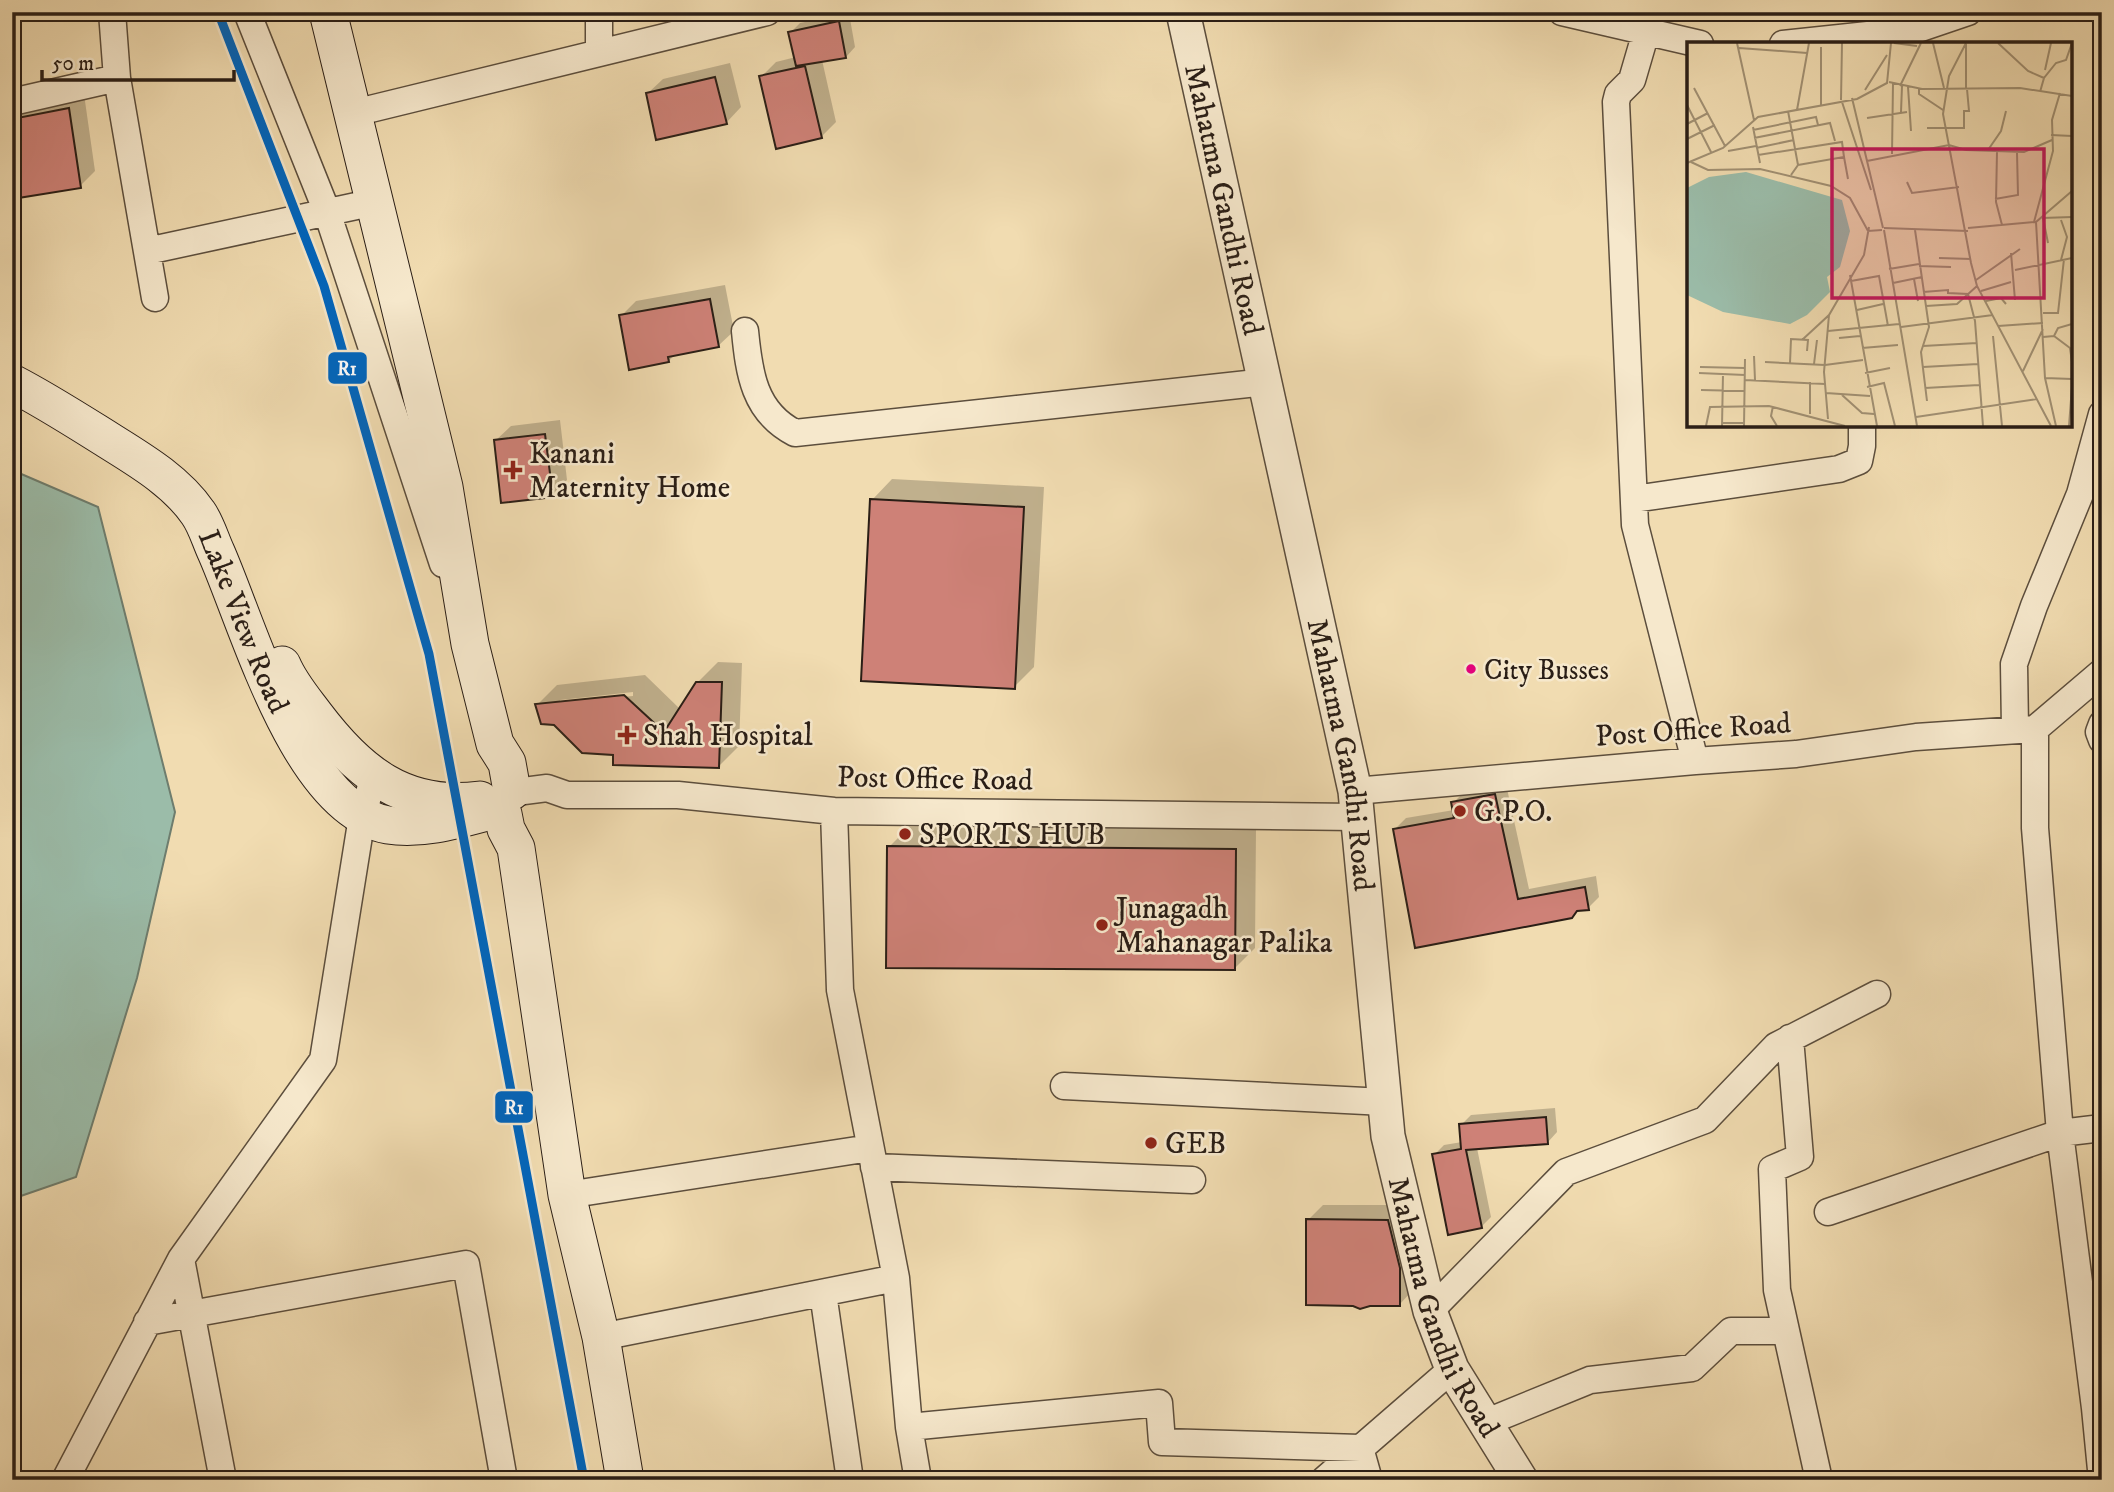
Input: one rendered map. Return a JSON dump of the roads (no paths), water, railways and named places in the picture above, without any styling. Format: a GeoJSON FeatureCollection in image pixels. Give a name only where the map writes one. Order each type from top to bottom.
{"type":"FeatureCollection","features":[{"type":"Feature","properties":{"kind":"main road"},"geometry":{"type":"LineString","coordinates":[[328,12],[444,487],[470,644],[495,744],[494,765],[504,803],[506,829],[516,848],[567,1195],[601,1338],[625,1480]]}},
{"type":"Feature","properties":{"kind":"main road","name":"Lake View Road"},"geometry":{"type":"LineString","coordinates":[[12,361],[185,462],[229,518],[255,598],[288,679],[340,748],[374,776]]}},
{"type":"Feature","properties":{"kind":"main road","name":"Lake View Road"},"geometry":{"type":"LineString","coordinates":[[12,383],[58,408],[161,475],[181,492],[199,514],[230,584],[269,686],[304,754],[314,771],[362,817],[388,825],[421,826],[504,803]]}},
{"type":"Feature","properties":{"kind":"main road"},"geometry":{"type":"LineString","coordinates":[[374,776],[397,790],[424,797],[504,803]]}},
{"type":"Feature","properties":{"kind":"street"},"geometry":{"type":"LineString","coordinates":[[112,12],[117,78],[155,298]]}},
{"type":"Feature","properties":{"kind":"street"},"geometry":{"type":"LineString","coordinates":[[247,12],[327,212],[470,644]]}},
{"type":"Feature","properties":{"kind":"street"},"geometry":{"type":"LineString","coordinates":[[599,12],[599,52]]}},
{"type":"Feature","properties":{"kind":"street"},"geometry":{"type":"LineString","coordinates":[[354,113],[767,12]]}},
{"type":"Feature","properties":{"kind":"street","name":"Mahatma Gandhi Road"},"geometry":{"type":"LineString","coordinates":[[1183,12],[1266,382],[1355,804],[1388,1136],[1430,1311],[1452,1369],[1521,1480]]}},
{"type":"Feature","properties":{"kind":"street"},"geometry":{"type":"LineString","coordinates":[[1562,12],[1691,42]]}},
{"type":"Feature","properties":{"kind":"street"},"geometry":{"type":"LineString","coordinates":[[1818,42],[1852,40],[1915,30],[1968,12]]}},
{"type":"Feature","properties":{"kind":"street"},"geometry":{"type":"LineString","coordinates":[[1646,32],[1633,80],[1618,94],[1616,102],[1635,525],[1695,761]]}},
{"type":"Feature","properties":{"kind":"street"},"geometry":{"type":"LineString","coordinates":[[12,102],[117,78]]}},
{"type":"Feature","properties":{"kind":"street"},"geometry":{"type":"LineString","coordinates":[[147,251],[375,202]]}},
{"type":"Feature","properties":{"kind":"street"},"geometry":{"type":"LineString","coordinates":[[745,331],[748,366],[761,402],[777,424],[795,433],[1266,382]]}},
{"type":"Feature","properties":{"kind":"street"},"geometry":{"type":"LineString","coordinates":[[2102,414],[2080,494],[2034,606],[2014,664],[2025,729],[2035,828],[2060,1133],[2102,1480]]}},
{"type":"Feature","properties":{"kind":"street"},"geometry":{"type":"LineString","coordinates":[[1634,499],[1839,469],[1859,461],[1862,427]]}},
{"type":"Feature","properties":{"kind":"street"},"geometry":{"type":"LineString","coordinates":[[2025,729],[2098,680]]}},
{"type":"Feature","properties":{"kind":"street"},"geometry":{"type":"LineString","coordinates":[[2102,724],[2099,732],[2102,740]]}},
{"type":"Feature","properties":{"kind":"street","name":"Post Office Road"},"geometry":{"type":"LineString","coordinates":[[504,803],[549,805],[566,795],[678,795],[834,811],[1355,804],[1695,761],[1796,754],[1916,737],[2025,729]]}},
{"type":"Feature","properties":{"kind":"street"},"geometry":{"type":"LineString","coordinates":[[65,1480],[181,1259],[323,1060],[362,817],[374,776]]}},
{"type":"Feature","properties":{"kind":"street"},"geometry":{"type":"LineString","coordinates":[[834,811],[840,990],[895,1278],[909,1427],[918,1480]]}},
{"type":"Feature","properties":{"kind":"street"},"geometry":{"type":"LineString","coordinates":[[1430,1311],[1566,1172],[1706,1120],[1776,1045],[1877,994]]}},
{"type":"Feature","properties":{"kind":"street"},"geometry":{"type":"LineString","coordinates":[[1790,1038],[1800,1157],[1772,1169],[1777,1290],[1819,1480]]}},
{"type":"Feature","properties":{"kind":"street"},"geometry":{"type":"LineString","coordinates":[[1064,1086],[1385,1102]]}},
{"type":"Feature","properties":{"kind":"street"},"geometry":{"type":"LineString","coordinates":[[1828,1212],[2060,1133],[2102,1128]]}},
{"type":"Feature","properties":{"kind":"street"},"geometry":{"type":"LineString","coordinates":[[567,1195],[872,1157],[1192,1180]]}},
{"type":"Feature","properties":{"kind":"street"},"geometry":{"type":"LineString","coordinates":[[181,1259],[223,1480]]}},
{"type":"Feature","properties":{"kind":"street"},"geometry":{"type":"LineString","coordinates":[[147,1322],[466,1264],[504,1480]]}},
{"type":"Feature","properties":{"kind":"street"},"geometry":{"type":"LineString","coordinates":[[601,1338],[895,1278]]}},
{"type":"Feature","properties":{"kind":"street"},"geometry":{"type":"LineString","coordinates":[[822,1293],[850,1480]]}},
{"type":"Feature","properties":{"kind":"street"},"geometry":{"type":"LineString","coordinates":[[1487,1422],[1590,1381],[1692,1368],[1731,1331],[1786,1331]]}},
{"type":"Feature","properties":{"kind":"street"},"geometry":{"type":"LineString","coordinates":[[1324,1480],[1452,1369]]}},
{"type":"Feature","properties":{"kind":"street"},"geometry":{"type":"LineString","coordinates":[[909,1427],[1159,1403],[1162,1442],[1360,1448]]}},
{"type":"Feature","properties":{"kind":"street"},"geometry":{"type":"LineString","coordinates":[[1360,1448],[1368,1480]]}},
{"type":"Feature","properties":{"kind":"place","name":"Kanani Maternity Home"},"geometry":{"type":"Point","coordinates":[513,470]}},
{"type":"Feature","properties":{"kind":"place","name":"City Busses"},"geometry":{"type":"Point","coordinates":[1471,669]}},
{"type":"Feature","properties":{"kind":"place","name":"Shah Hospital"},"geometry":{"type":"Point","coordinates":[627,735]}},
{"type":"Feature","properties":{"kind":"place","name":"G.P.O."},"geometry":{"type":"Point","coordinates":[1460,811]}},
{"type":"Feature","properties":{"kind":"place","name":"SPORTS HUB"},"geometry":{"type":"Point","coordinates":[905,834]}},
{"type":"Feature","properties":{"kind":"place","name":"Junagadh Mahanagar Palika"},"geometry":{"type":"Point","coordinates":[1102,925]}},
{"type":"Feature","properties":{"kind":"place","name":"GEB"},"geometry":{"type":"Point","coordinates":[1151,1143]}}]}
